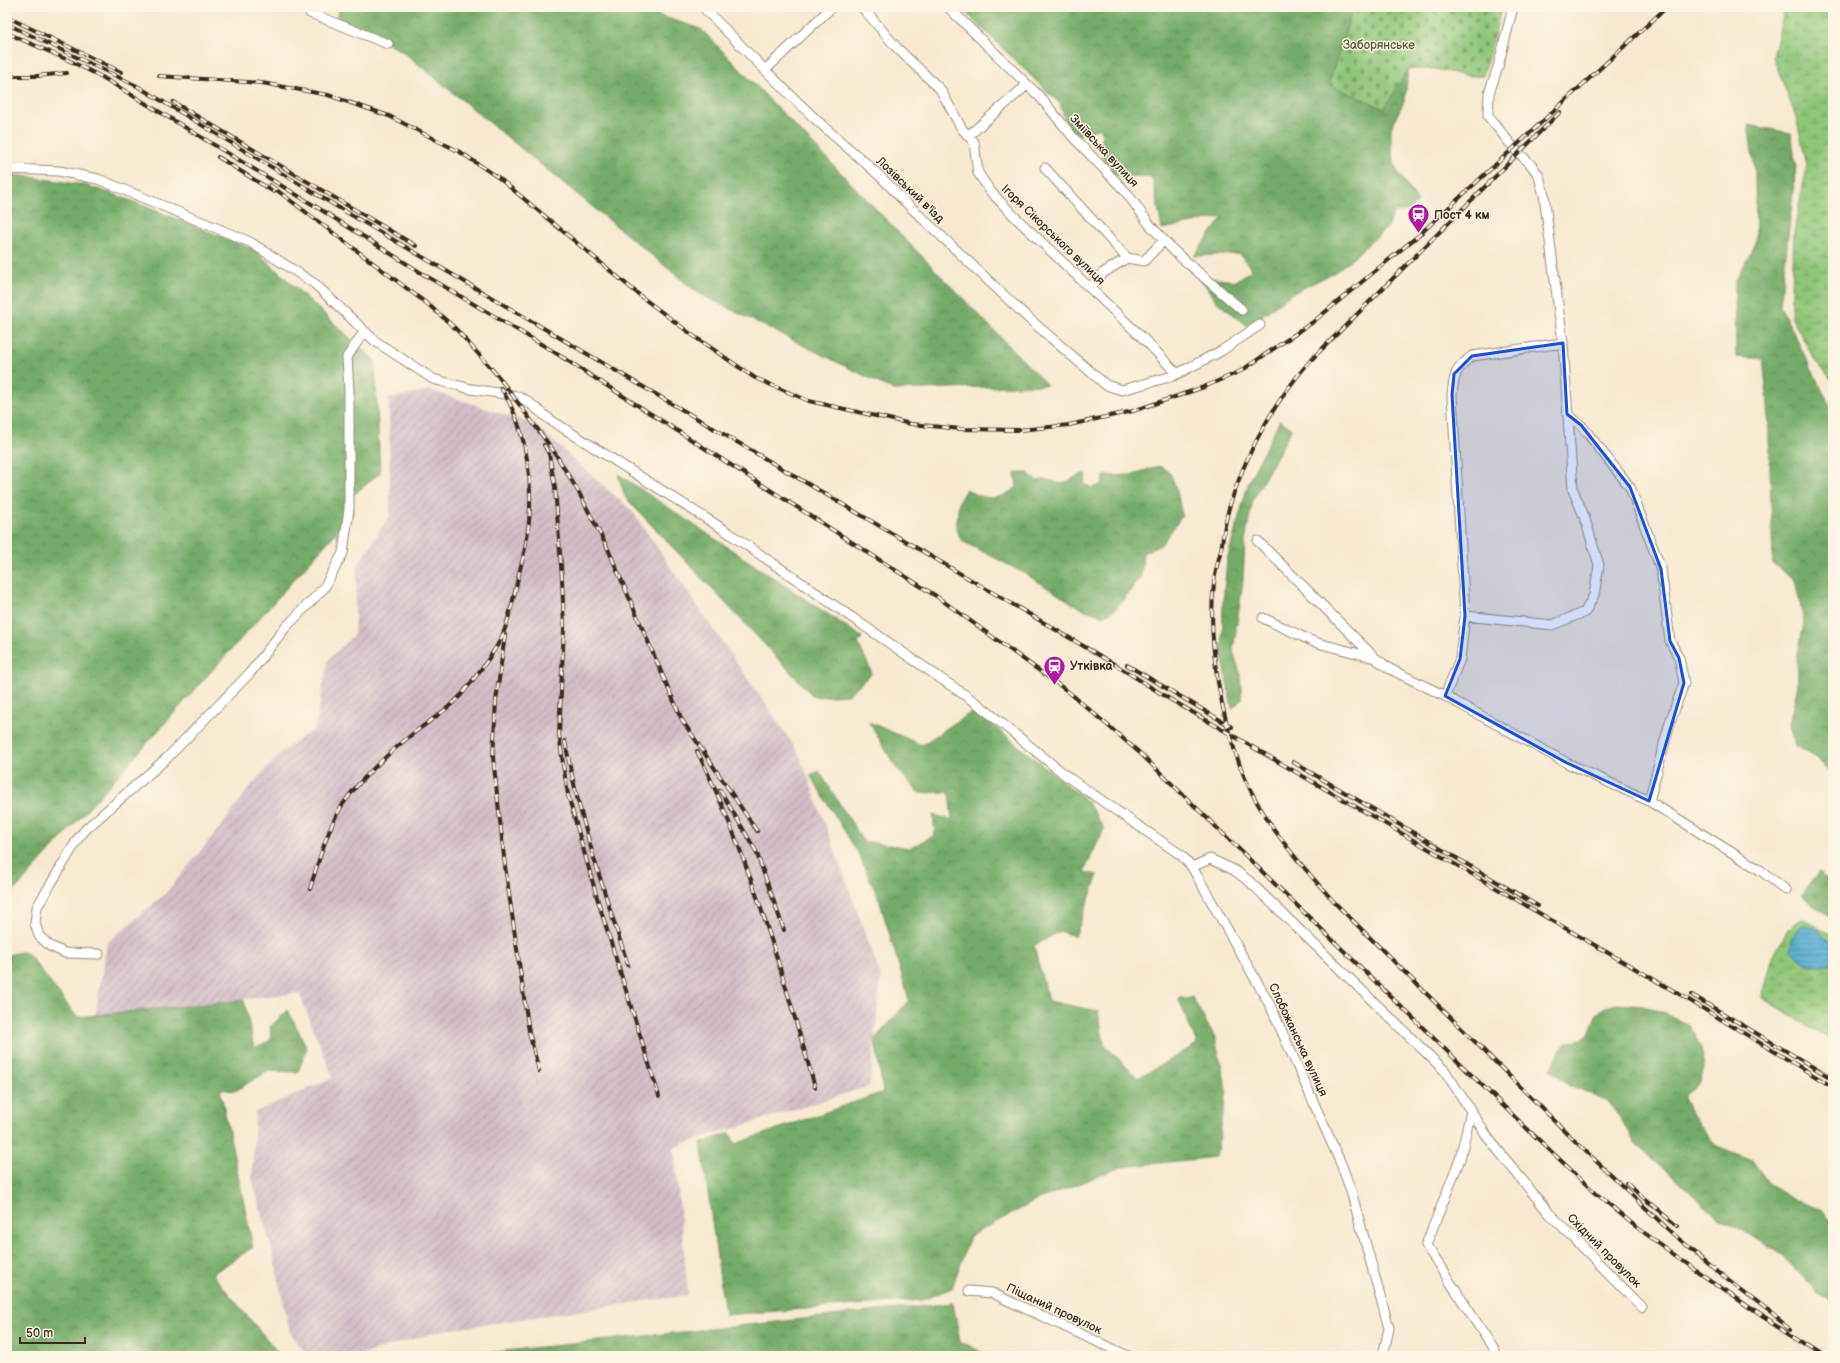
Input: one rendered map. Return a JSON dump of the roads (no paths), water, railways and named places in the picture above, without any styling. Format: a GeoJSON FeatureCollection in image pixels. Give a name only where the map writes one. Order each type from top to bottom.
{"type":"FeatureCollection","features":[{"type":"Feature","properties":{"kind":"street"},"geometry":{"type":"LineString","coordinates":[[306,7],[310,13],[388,44]]}},
{"type":"Feature","properties":{"kind":"street","name":"Лозівський в'їзд"},"geometry":{"type":"LineString","coordinates":[[703,7],[765,70],[840,142],[888,183],[900,197],[1027,317],[1106,384],[1122,390],[1143,386],[1176,374]]}},
{"type":"Feature","properties":{"kind":"street"},"geometry":{"type":"LineString","coordinates":[[765,70],[832,7]]}},
{"type":"Feature","properties":{"kind":"street","name":"Ігоря Сікорського вулиця"},"geometry":{"type":"LineString","coordinates":[[862,7],[897,48],[940,89],[954,116],[974,142],[978,173],[988,188],[1016,218],[1148,344],[1176,374]]}},
{"type":"Feature","properties":{"kind":"street","name":"Зміївська вулиця"},"geometry":{"type":"LineString","coordinates":[[948,7],[1027,85],[1073,137],[1126,192],[1174,251],[1242,310]]}},
{"type":"Feature","properties":{"kind":"street"},"geometry":{"type":"LineString","coordinates":[[1465,616],[1552,625],[1585,612],[1594,595],[1599,565],[1584,516],[1573,490],[1563,343],[1545,202],[1539,176],[1488,116],[1489,93],[1498,67],[1513,7]]}},
{"type":"Feature","properties":{"kind":"street"},"geometry":{"type":"LineString","coordinates":[[968,136],[1027,85]]}},
{"type":"Feature","properties":{"kind":"street"},"geometry":{"type":"LineString","coordinates":[[1045,168],[1127,258],[1144,261],[1164,240]]}},
{"type":"Feature","properties":{"kind":"street","name":"Слобожанська вулиця"},"geometry":{"type":"LineString","coordinates":[[7,169],[59,171],[98,179],[250,242],[315,284],[364,332],[433,379],[471,388],[508,394],[526,400],[548,418],[723,529],[972,700],[1069,778],[1181,855],[1192,867],[1270,1005],[1342,1166],[1351,1191],[1388,1328],[1383,1356]]}},
{"type":"Feature","properties":{"kind":"street"},"geometry":{"type":"LineString","coordinates":[[1090,288],[1103,273],[1127,258]]}},
{"type":"Feature","properties":{"kind":"street"},"geometry":{"type":"LineString","coordinates":[[1176,374],[1221,351],[1260,325]]}},
{"type":"Feature","properties":{"kind":"street"},"geometry":{"type":"LineString","coordinates":[[99,954],[65,953],[50,946],[39,936],[35,923],[37,907],[79,837],[87,828],[167,758],[249,674],[285,628],[324,588],[343,553],[349,509],[349,391],[347,356],[364,332]]}},
{"type":"Feature","properties":{"kind":"street"},"geometry":{"type":"LineString","coordinates":[[1445,696],[1460,658],[1465,616],[1452,395],[1454,374],[1462,364],[1472,356],[1563,343]]}},
{"type":"Feature","properties":{"kind":"street"},"geometry":{"type":"LineString","coordinates":[[1567,414],[1581,424],[1630,487],[1661,569],[1670,641],[1679,658],[1684,683],[1670,722],[1649,802]]}},
{"type":"Feature","properties":{"kind":"street"},"geometry":{"type":"LineString","coordinates":[[1258,541],[1375,658],[1390,669],[1445,696],[1567,763],[1649,802],[1760,870],[1786,890]]}},
{"type":"Feature","properties":{"kind":"street"},"geometry":{"type":"LineString","coordinates":[[1263,618],[1314,642],[1375,658]]}},
{"type":"Feature","properties":{"kind":"street","name":"Східний провулок"},"geometry":{"type":"LineString","coordinates":[[1192,867],[1210,859],[1234,870],[1249,881],[1445,1071],[1489,1139],[1549,1213],[1642,1307]]}},
{"type":"Feature","properties":{"kind":"street"},"geometry":{"type":"LineString","coordinates":[[1471,1111],[1460,1159],[1426,1245],[1495,1351],[1495,1356]]}},
{"type":"Feature","properties":{"kind":"street","name":"Піщаний провулок"},"geometry":{"type":"LineString","coordinates":[[969,1291],[992,1293],[1128,1356]]}},
{"type":"Feature","properties":{"kind":"water"},"geometry":{"type":"Polygon","coordinates":[[[1802,925],[1818,929],[1833,944],[1833,963],[1820,965],[1809,964],[1791,950],[1792,937],[1802,925]]]}},
{"type":"Feature","properties":{"kind":"railway"},"geometry":{"type":"LineString","coordinates":[[159,76],[262,83],[328,95],[389,116],[460,152],[499,178],[643,298],[695,337],[755,378],[809,401],[911,424],[961,429],[1020,430],[1069,425],[1133,411],[1204,387],[1241,371],[1313,322],[1419,235],[1667,7]]}},
{"type":"Feature","properties":{"kind":"railway"},"geometry":{"type":"LineString","coordinates":[[7,17],[121,72]]}},
{"type":"Feature","properties":{"kind":"railway"},"geometry":{"type":"LineString","coordinates":[[7,24],[137,86],[336,206],[1119,667],[1168,698],[1679,994],[1833,1087]]}},
{"type":"Feature","properties":{"kind":"railway"},"geometry":{"type":"LineString","coordinates":[[7,33],[102,77],[315,206],[423,274],[551,350],[936,596],[1070,693],[1141,754],[1591,1189],[1635,1226],[1683,1261],[1752,1310],[1825,1356]]}},
{"type":"Feature","properties":{"kind":"railway"},"geometry":{"type":"LineString","coordinates":[[7,76],[37,76],[67,73]]}},
{"type":"Feature","properties":{"kind":"railway"},"geometry":{"type":"LineString","coordinates":[[173,102],[416,246]]}},
{"type":"Feature","properties":{"kind":"railway"},"geometry":{"type":"LineString","coordinates":[[1560,112],[1310,361],[1272,412],[1243,469],[1225,524],[1215,575],[1212,606],[1212,630],[1218,681],[1236,754],[1252,794],[1284,843],[1322,889],[1576,1142],[1672,1233],[1729,1281],[1792,1329]]}},
{"type":"Feature","properties":{"kind":"railway"},"geometry":{"type":"LineString","coordinates":[[218,157],[274,192]]}},
{"type":"Feature","properties":{"kind":"railway"},"geometry":{"type":"LineString","coordinates":[[270,185],[430,306],[456,329],[498,376],[553,450],[578,491],[608,549],[682,720],[757,831]]}},
{"type":"Feature","properties":{"kind":"railway"},"geometry":{"type":"LineString","coordinates":[[310,889],[331,827],[341,807],[349,796],[368,774],[390,753],[416,731],[450,706],[462,694],[490,656],[503,634],[512,606],[525,547],[530,499],[527,460],[523,441],[518,422],[501,388]]}},
{"type":"Feature","properties":{"kind":"railway"},"geometry":{"type":"LineString","coordinates":[[544,445],[549,454],[555,487],[562,579],[564,628],[559,734],[568,795],[598,901],[659,1096]]}},
{"type":"Feature","properties":{"kind":"railway"},"geometry":{"type":"LineString","coordinates":[[505,635],[496,701],[493,757],[505,866],[529,1032],[539,1071]]}},
{"type":"Feature","properties":{"kind":"railway"},"geometry":{"type":"LineString","coordinates":[[1127,665],[1232,727]]}},
{"type":"Feature","properties":{"kind":"railway"},"geometry":{"type":"LineString","coordinates":[[565,741],[577,798],[601,882],[628,965]]}},
{"type":"Feature","properties":{"kind":"railway"},"geometry":{"type":"LineString","coordinates":[[697,751],[733,832],[764,916],[815,1087]]}},
{"type":"Feature","properties":{"kind":"railway"},"geometry":{"type":"LineString","coordinates":[[1293,762],[1538,906]]}},
{"type":"Feature","properties":{"kind":"railway"},"geometry":{"type":"LineString","coordinates":[[720,790],[756,851],[784,930]]}},
{"type":"Feature","properties":{"kind":"railway"},"geometry":{"type":"LineString","coordinates":[[1692,995],[1833,1079]]}},
{"type":"Feature","properties":{"kind":"railway"},"geometry":{"type":"LineString","coordinates":[[1626,1183],[1677,1226]]}},
{"type":"Feature","properties":{"kind":"place","name":"Пост 4 км"},"geometry":{"type":"Point","coordinates":[1419,234]}},
{"type":"Feature","properties":{"kind":"place","name":"Уткiвка"},"geometry":{"type":"Point","coordinates":[1055,686]}},
{"type":"Feature","properties":{"kind":"park label","name":"Заборянське"},"geometry":{"type":"Point","coordinates":[1379,45]}}]}
